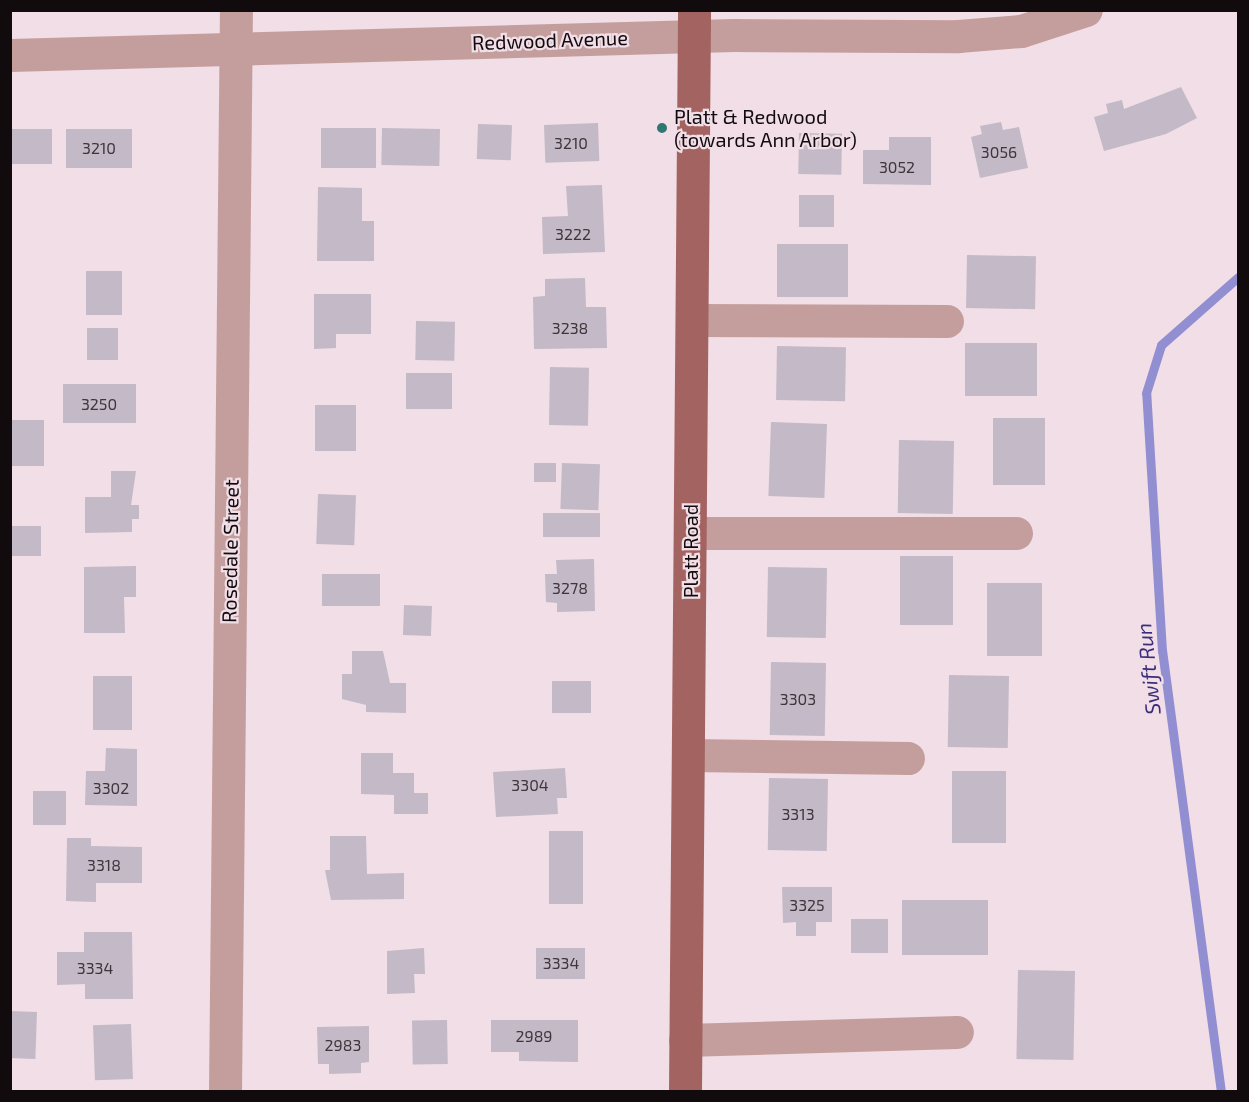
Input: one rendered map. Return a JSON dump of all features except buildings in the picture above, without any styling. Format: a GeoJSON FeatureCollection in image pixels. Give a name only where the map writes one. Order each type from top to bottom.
{"type":"FeatureCollection","features":[{"type":"Feature","properties":{"kind":"main road","name":"Platt Road"},"geometry":{"type":"LineString","coordinates":[[685,1092],[694,23]]}},
{"type":"Feature","properties":{"kind":"street","name":"Rosedale Street"},"geometry":{"type":"LineString","coordinates":[[225,1092],[236,10]]}},
{"type":"Feature","properties":{"kind":"street","name":"Redwood Avenue"},"geometry":{"type":"LineString","coordinates":[[10,55],[236,50],[694,23],[958,36],[1021,32],[1086,10]]}},
{"type":"Feature","properties":{"kind":"street"},"geometry":{"type":"LineString","coordinates":[[692,320],[946,321]]}},
{"type":"Feature","properties":{"kind":"street"},"geometry":{"type":"LineString","coordinates":[[690,533],[1016,533]]}},
{"type":"Feature","properties":{"kind":"street"},"geometry":{"type":"LineString","coordinates":[[688,755],[908,758]]}},
{"type":"Feature","properties":{"kind":"street"},"geometry":{"type":"LineString","coordinates":[[686,1040],[957,1032]]}},
{"type":"Feature","properties":{"kind":"waterway","name":"Swift Run"},"geometry":{"type":"LineString","coordinates":[[1221,1092],[1162,651],[1146,393],[1161,345],[1238,277]]}},
{"type":"Feature","properties":{"kind":"place","name":"Platt & Redwood (towards Ann Arbor)"},"geometry":{"type":"Point","coordinates":[662,128]}}]}
